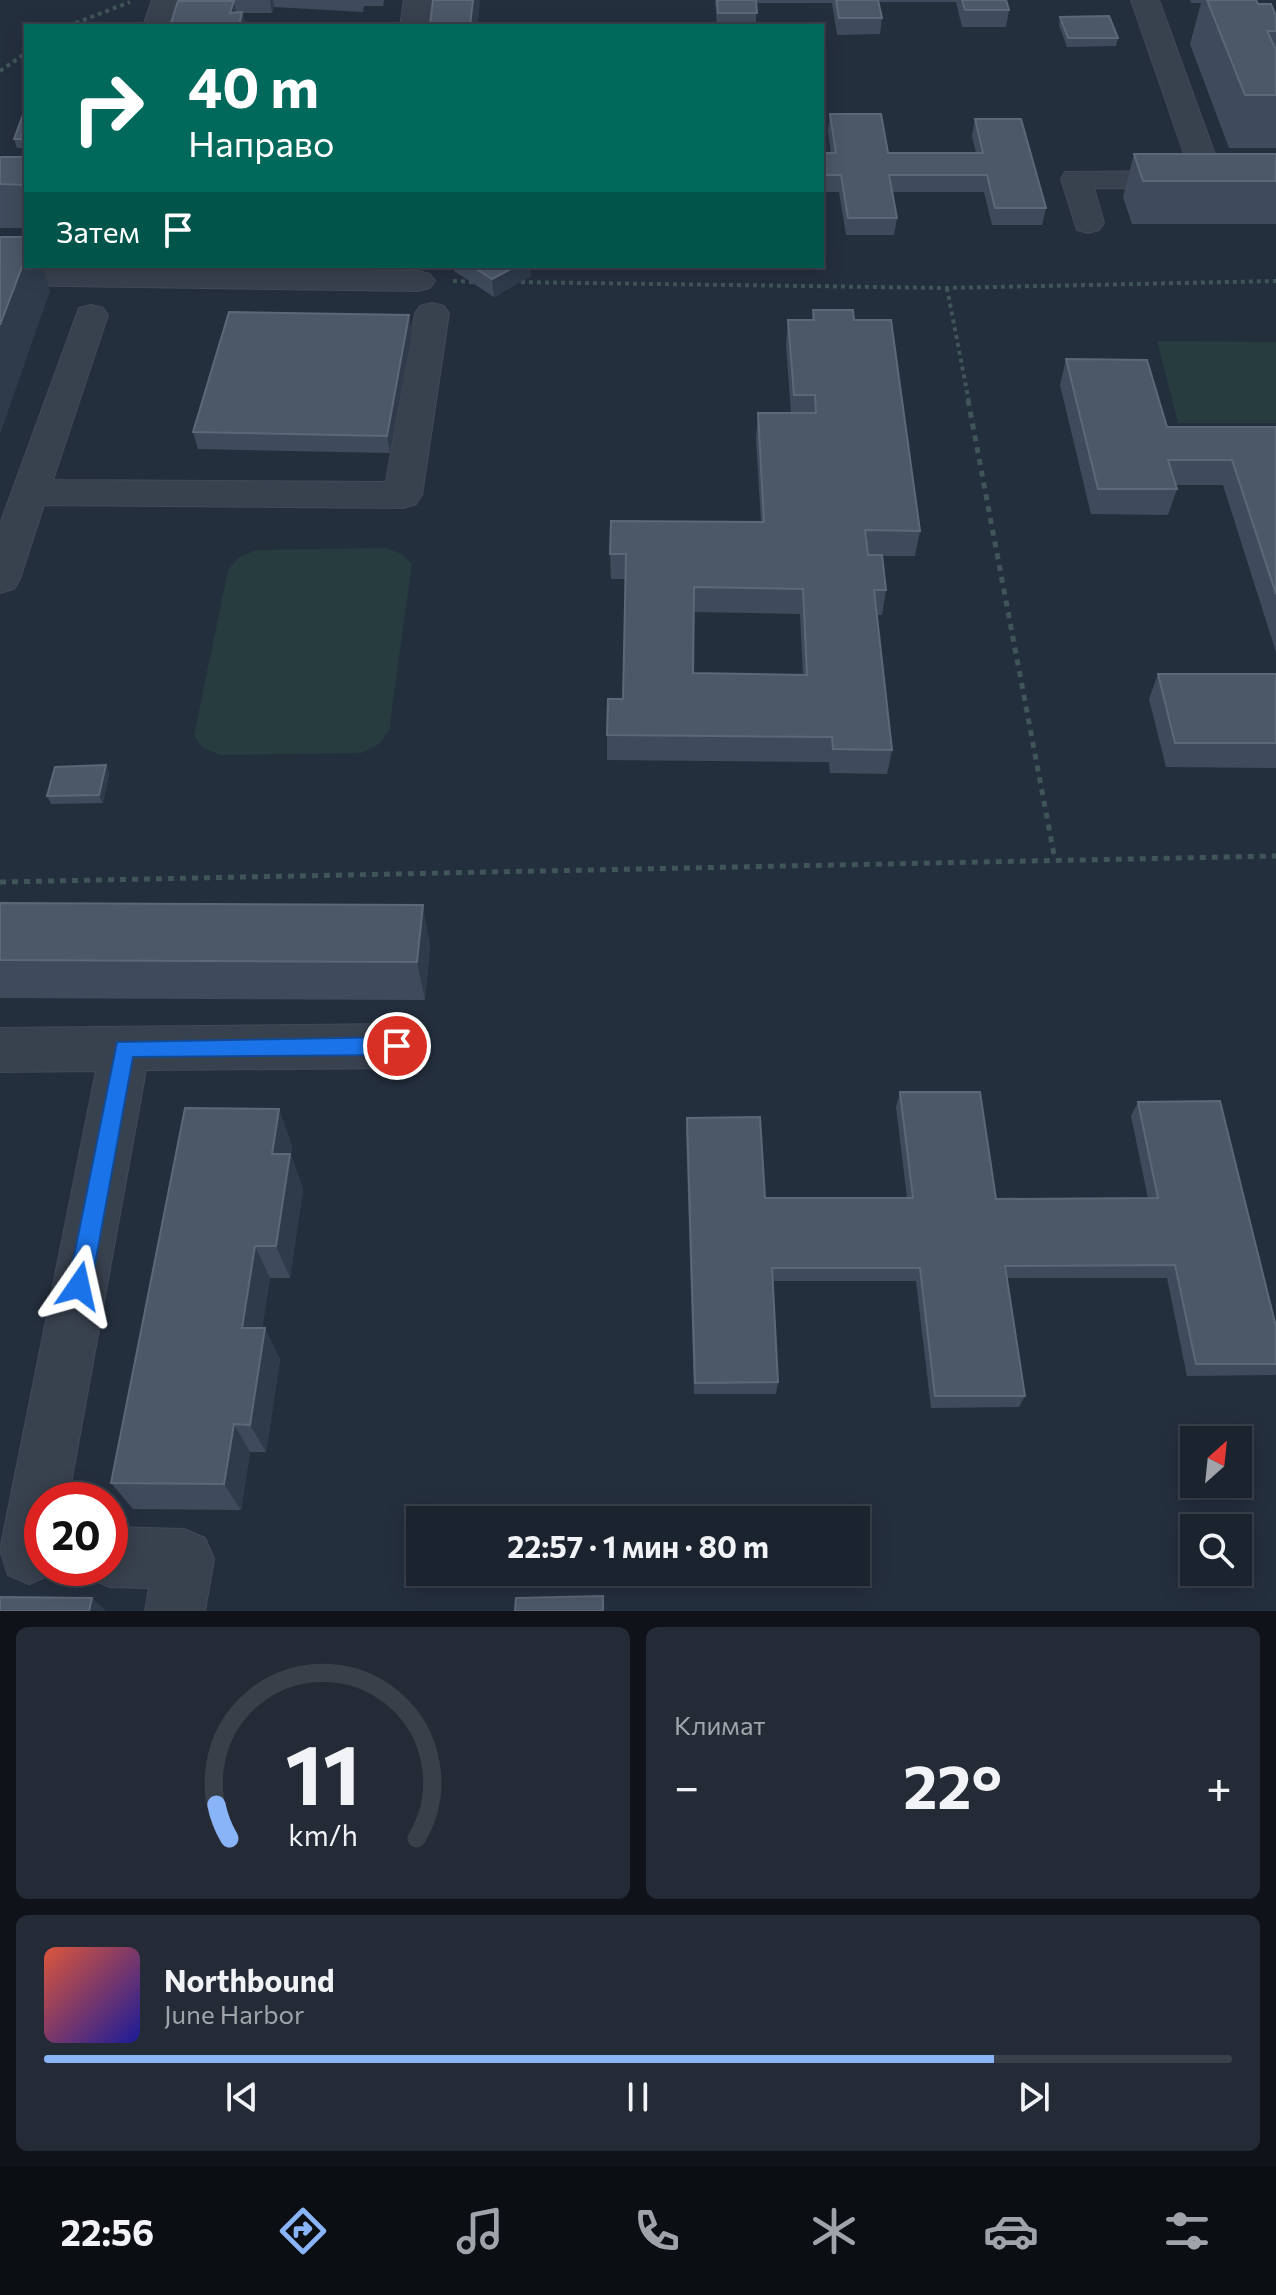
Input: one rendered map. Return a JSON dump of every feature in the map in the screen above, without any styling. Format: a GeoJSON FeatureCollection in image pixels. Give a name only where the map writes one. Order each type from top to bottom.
{"type":"FeatureCollection","features":[{"type":"Feature","properties":{"kind":"lane"},"geometry":{"type":"LineString","coordinates":[[158,24],[166,0]]}},
{"type":"Feature","properties":{"kind":"lane"},"geometry":{"type":"LineString","coordinates":[[414,24],[418,0]]}},
{"type":"Feature","properties":{"kind":"lane"},"geometry":{"type":"LineString","coordinates":[[1145,0],[1209,180]]}},
{"type":"Feature","properties":{"kind":"lane"},"geometry":{"type":"LineString","coordinates":[[1088,223],[1076,179],[1276,181]]}},
{"type":"Feature","properties":{"kind":"lane"},"geometry":{"type":"LineString","coordinates":[[0,275],[425,297],[403,495],[30,492]]}},
{"type":"Feature","properties":{"kind":"lane"},"geometry":{"type":"LineString","coordinates":[[0,579],[91,315]]}},
{"type":"Feature","properties":{"kind":"lane"},"geometry":{"type":"LineString","coordinates":[[0,1050],[397,1046]]}},
{"type":"Feature","properties":{"kind":"lane"},"geometry":{"type":"LineString","coordinates":[[38,1482],[125,1048]]}},
{"type":"Feature","properties":{"kind":"lane"},"geometry":{"type":"LineString","coordinates":[[128,1557],[184,1559],[175,1611]]}},
{"type":"Feature","properties":{"kind":"path"},"geometry":{"type":"LineString","coordinates":[[73,24],[136,0]]}},
{"type":"Feature","properties":{"kind":"path"},"geometry":{"type":"LineString","coordinates":[[0,71],[24,54]]}},
{"type":"Feature","properties":{"kind":"path"},"geometry":{"type":"LineString","coordinates":[[512,282],[947,288],[1276,281]]}},
{"type":"Feature","properties":{"kind":"path"},"geometry":{"type":"LineString","coordinates":[[425,297],[481,282]]}},
{"type":"Feature","properties":{"kind":"path"},"geometry":{"type":"LineString","coordinates":[[947,288],[1055,860]]}},
{"type":"Feature","properties":{"kind":"path"},"geometry":{"type":"LineString","coordinates":[[0,882],[1276,856]]}},
{"type":"Feature","properties":{"kind":"green space"},"geometry":{"type":"Polygon","coordinates":[[[1157,341],[1276,342],[1276,423],[1178,423],[1157,341]]]}},
{"type":"Feature","properties":{"kind":"green space"},"geometry":{"type":"Polygon","coordinates":[[[385,548],[402,554],[412,564],[389,730],[379,744],[361,753],[221,755],[203,748],[194,735],[228,570],[239,557],[256,550],[385,548]]]}},
{"type":"Feature","properties":{"kind":"building"},"geometry":{"type":"Polygon","coordinates":[[[433,0],[473,0],[470,24],[430,24],[433,0]]]}},
{"type":"Feature","properties":{"kind":"building"},"geometry":{"type":"Polygon","coordinates":[[[717,0],[756,0],[757,13],[718,13],[717,0]]]}},
{"type":"Feature","properties":{"kind":"building"},"geometry":{"type":"Polygon","coordinates":[[[836,0],[878,0],[882,18],[839,18],[836,0]]]}},
{"type":"Feature","properties":{"kind":"building"},"geometry":{"type":"Polygon","coordinates":[[[962,0],[1006,0],[1009,10],[965,10],[962,0]]]}},
{"type":"Feature","properties":{"kind":"building"},"geometry":{"type":"Polygon","coordinates":[[[1207,0],[1256,0],[1258,4],[1271,4],[1276,16],[1276,31],[1267,31],[1276,50],[1276,95],[1245,95],[1207,0]]]}},
{"type":"Feature","properties":{"kind":"building"},"geometry":{"type":"Polygon","coordinates":[[[178,1],[234,1],[230,13],[242,12],[239,24],[171,24],[178,1]]]}},
{"type":"Feature","properties":{"kind":"building"},"geometry":{"type":"Polygon","coordinates":[[[1109,16],[1118,38],[1068,38],[1060,17],[1109,16]]]}},
{"type":"Feature","properties":{"kind":"building"},"geometry":{"type":"Polygon","coordinates":[[[24,112],[24,139],[14,139],[24,112]]]}},
{"type":"Feature","properties":{"kind":"building"},"geometry":{"type":"Polygon","coordinates":[[[830,114],[881,114],[888,153],[983,153],[975,119],[1021,119],[1046,208],[995,208],[987,175],[889,175],[897,218],[848,218],[841,175],[824,175],[824,153],[836,153],[830,114]]]}},
{"type":"Feature","properties":{"kind":"building"},"geometry":{"type":"Polygon","coordinates":[[[1134,154],[1276,154],[1276,181],[1143,181],[1134,154]]]}},
{"type":"Feature","properties":{"kind":"building"},"geometry":{"type":"Polygon","coordinates":[[[0,157],[24,157],[24,185],[0,184],[0,157]]]}},
{"type":"Feature","properties":{"kind":"building"},"geometry":{"type":"Polygon","coordinates":[[[0,237],[24,237],[24,261],[0,325],[0,237]]]}},
{"type":"Feature","properties":{"kind":"building"},"geometry":{"type":"Polygon","coordinates":[[[475,268],[512,268],[492,279],[475,268]]]}},
{"type":"Feature","properties":{"kind":"building"},"geometry":{"type":"Polygon","coordinates":[[[813,310],[853,310],[854,320],[891,320],[920,531],[865,530],[868,555],[882,555],[886,590],[874,590],[892,750],[833,749],[832,737],[607,735],[608,699],[623,699],[626,554],[610,554],[611,521],[764,522],[758,413],[816,413],[815,395],[794,395],[788,320],[814,320],[813,310]],[[694,587],[693,673],[807,675],[803,589],[694,587]]]}},
{"type":"Feature","properties":{"kind":"building"},"geometry":{"type":"Polygon","coordinates":[[[229,312],[409,315],[387,436],[193,432],[229,312]]]}},
{"type":"Feature","properties":{"kind":"building"},"geometry":{"type":"Polygon","coordinates":[[[1066,359],[1147,360],[1167,427],[1276,427],[1276,594],[1232,460],[1168,460],[1177,489],[1098,489],[1066,359]]]}},
{"type":"Feature","properties":{"kind":"building"},"geometry":{"type":"Polygon","coordinates":[[[1158,674],[1276,674],[1276,743],[1175,743],[1158,674]]]}},
{"type":"Feature","properties":{"kind":"building"},"geometry":{"type":"Polygon","coordinates":[[[106,765],[99,795],[47,796],[55,767],[106,765]]]}},
{"type":"Feature","properties":{"kind":"building"},"geometry":{"type":"Polygon","coordinates":[[[0,903],[423,905],[417,962],[0,960],[0,903]]]}},
{"type":"Feature","properties":{"kind":"building"},"geometry":{"type":"Polygon","coordinates":[[[900,1092],[980,1092],[996,1199],[1158,1198],[1138,1102],[1220,1101],[1276,1327],[1276,1364],[1196,1364],[1175,1265],[1005,1266],[1025,1396],[935,1396],[920,1268],[772,1268],[778,1382],[695,1383],[687,1118],[760,1117],[765,1198],[913,1198],[900,1092]]]}},
{"type":"Feature","properties":{"kind":"building"},"geometry":{"type":"Polygon","coordinates":[[[185,1108],[279,1109],[272,1154],[290,1154],[276,1246],[255,1246],[242,1328],[265,1328],[250,1425],[234,1424],[224,1484],[111,1482],[185,1108]]]}},
{"type":"Feature","properties":{"kind":"building"},"geometry":{"type":"Polygon","coordinates":[[[603,1596],[603,1611],[515,1611],[516,1598],[603,1596]]]}},
{"type":"Feature","properties":{"kind":"building"},"geometry":{"type":"Polygon","coordinates":[[[0,1597],[92,1598],[89,1611],[0,1611],[0,1597]]]}},
{"type":"Feature","properties":{"kind":"route"},"geometry":{"type":"LineString","coordinates":[[79,1286],[125,1048],[397,1046]]}}]}
